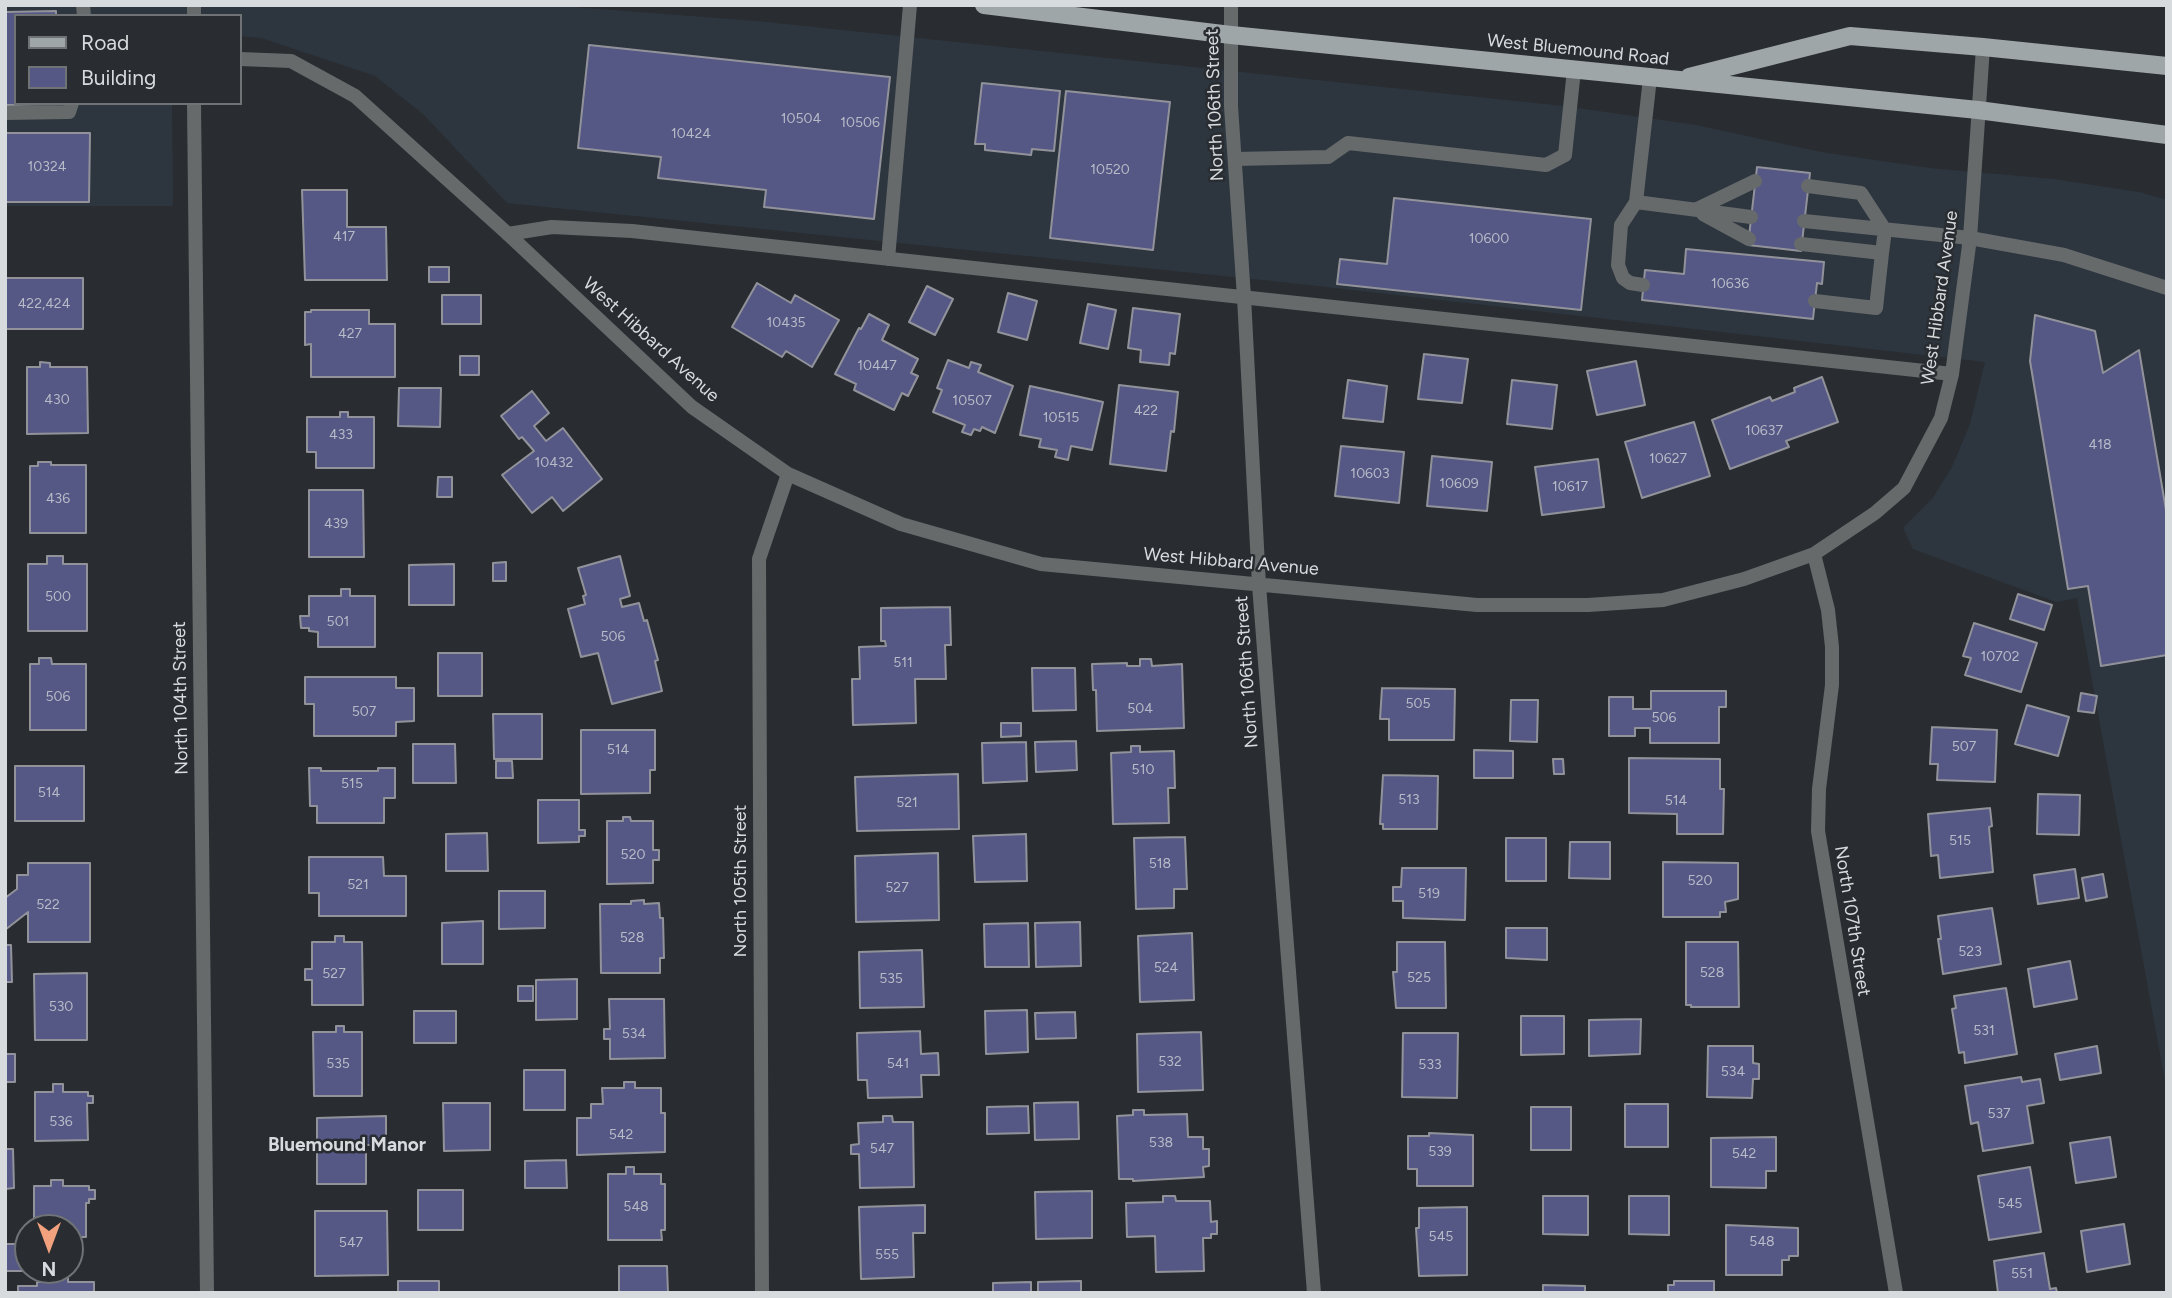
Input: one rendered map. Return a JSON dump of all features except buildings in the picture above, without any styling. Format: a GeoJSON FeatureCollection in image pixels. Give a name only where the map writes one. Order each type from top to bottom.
{"type":"FeatureCollection","features":[{"type":"Feature","properties":{"kind":"main road","name":"West Bluemound Road"},"geometry":{"type":"LineString","coordinates":[[984,5],[1231,35],[1978,110],[2159,134]]}},
{"type":"Feature","properties":{"kind":"main road"},"geometry":{"type":"LineString","coordinates":[[1675,81],[1850,36],[2167,66]]}},
{"type":"Feature","properties":{"kind":"main road"},"geometry":{"type":"LineString","coordinates":[[2159,134],[2167,144]]}},
{"type":"Feature","properties":{"kind":"street"},"geometry":{"type":"LineString","coordinates":[[888,259],[910,5]]}},
{"type":"Feature","properties":{"kind":"street","name":"North 106th Street"},"geometry":{"type":"LineString","coordinates":[[1231,5],[1231,106],[1259,584],[1314,1293]]}},
{"type":"Feature","properties":{"kind":"street","name":"West Hibbard Avenue"},"geometry":{"type":"LineString","coordinates":[[242,59],[291,61],[355,96],[508,234],[692,407],[788,474],[901,524],[1041,564],[1477,606],[1588,605],[1663,600],[1744,579],[1814,554],[1875,513],[1904,488],[1941,418],[1952,374],[1970,238],[1983,47]]}},
{"type":"Feature","properties":{"kind":"street"},"geometry":{"type":"LineString","coordinates":[[1234,159],[1328,157],[1348,143],[1546,165],[1565,155],[1574,70]]}},
{"type":"Feature","properties":{"kind":"street"},"geometry":{"type":"LineString","coordinates":[[1643,285],[1630,283],[1623,278],[1618,265],[1621,225],[1636,202],[1650,78]]}},
{"type":"Feature","properties":{"kind":"street"},"geometry":{"type":"LineString","coordinates":[[5,113],[69,112],[71,105]]}},
{"type":"Feature","properties":{"kind":"street","name":"North 104th Street"},"geometry":{"type":"LineString","coordinates":[[194,105],[207,1293]]}},
{"type":"Feature","properties":{"kind":"street"},"geometry":{"type":"LineString","coordinates":[[1696,210],[1755,181]]}},
{"type":"Feature","properties":{"kind":"street"},"geometry":{"type":"LineString","coordinates":[[1808,186],[1861,193],[1885,230],[1876,308],[1815,301]]}},
{"type":"Feature","properties":{"kind":"street"},"geometry":{"type":"LineString","coordinates":[[1636,202],[1751,217]]}},
{"type":"Feature","properties":{"kind":"street"},"geometry":{"type":"LineString","coordinates":[[1696,210],[1749,239]]}},
{"type":"Feature","properties":{"kind":"street"},"geometry":{"type":"LineString","coordinates":[[1804,221],[1970,238],[2064,255],[2167,288]]}},
{"type":"Feature","properties":{"kind":"street"},"geometry":{"type":"LineString","coordinates":[[508,234],[552,227],[632,231],[1952,374]]}},
{"type":"Feature","properties":{"kind":"street"},"geometry":{"type":"LineString","coordinates":[[1801,244],[1882,253]]}},
{"type":"Feature","properties":{"kind":"street","name":"North 105th Street"},"geometry":{"type":"LineString","coordinates":[[762,1293],[759,559],[788,474]]}},
{"type":"Feature","properties":{"kind":"street","name":"North 107th Street"},"geometry":{"type":"LineString","coordinates":[[1814,554],[1828,610],[1832,647],[1832,685],[1819,789],[1818,831],[1896,1293]]}},
{"type":"Feature","properties":{"kind":"shaded area"},"geometry":{"type":"Polygon","coordinates":[[[5,5],[546,5],[757,21],[1563,106],[1696,125],[1821,152],[1929,168],[2053,179],[2139,192],[2167,200],[2167,1092],[2077,598],[2056,602],[1913,549],[1903,528],[1932,499],[1952,467],[1970,424],[1985,362],[1282,282],[507,203],[423,114],[375,76],[261,38],[242,36],[242,14],[14,14],[14,105],[172,105],[173,206],[5,206],[5,5]]]}},
{"type":"Feature","properties":{"kind":"district","name":"Bluemound Manor"},"geometry":{"type":"Point","coordinates":[347,1145]}}]}
